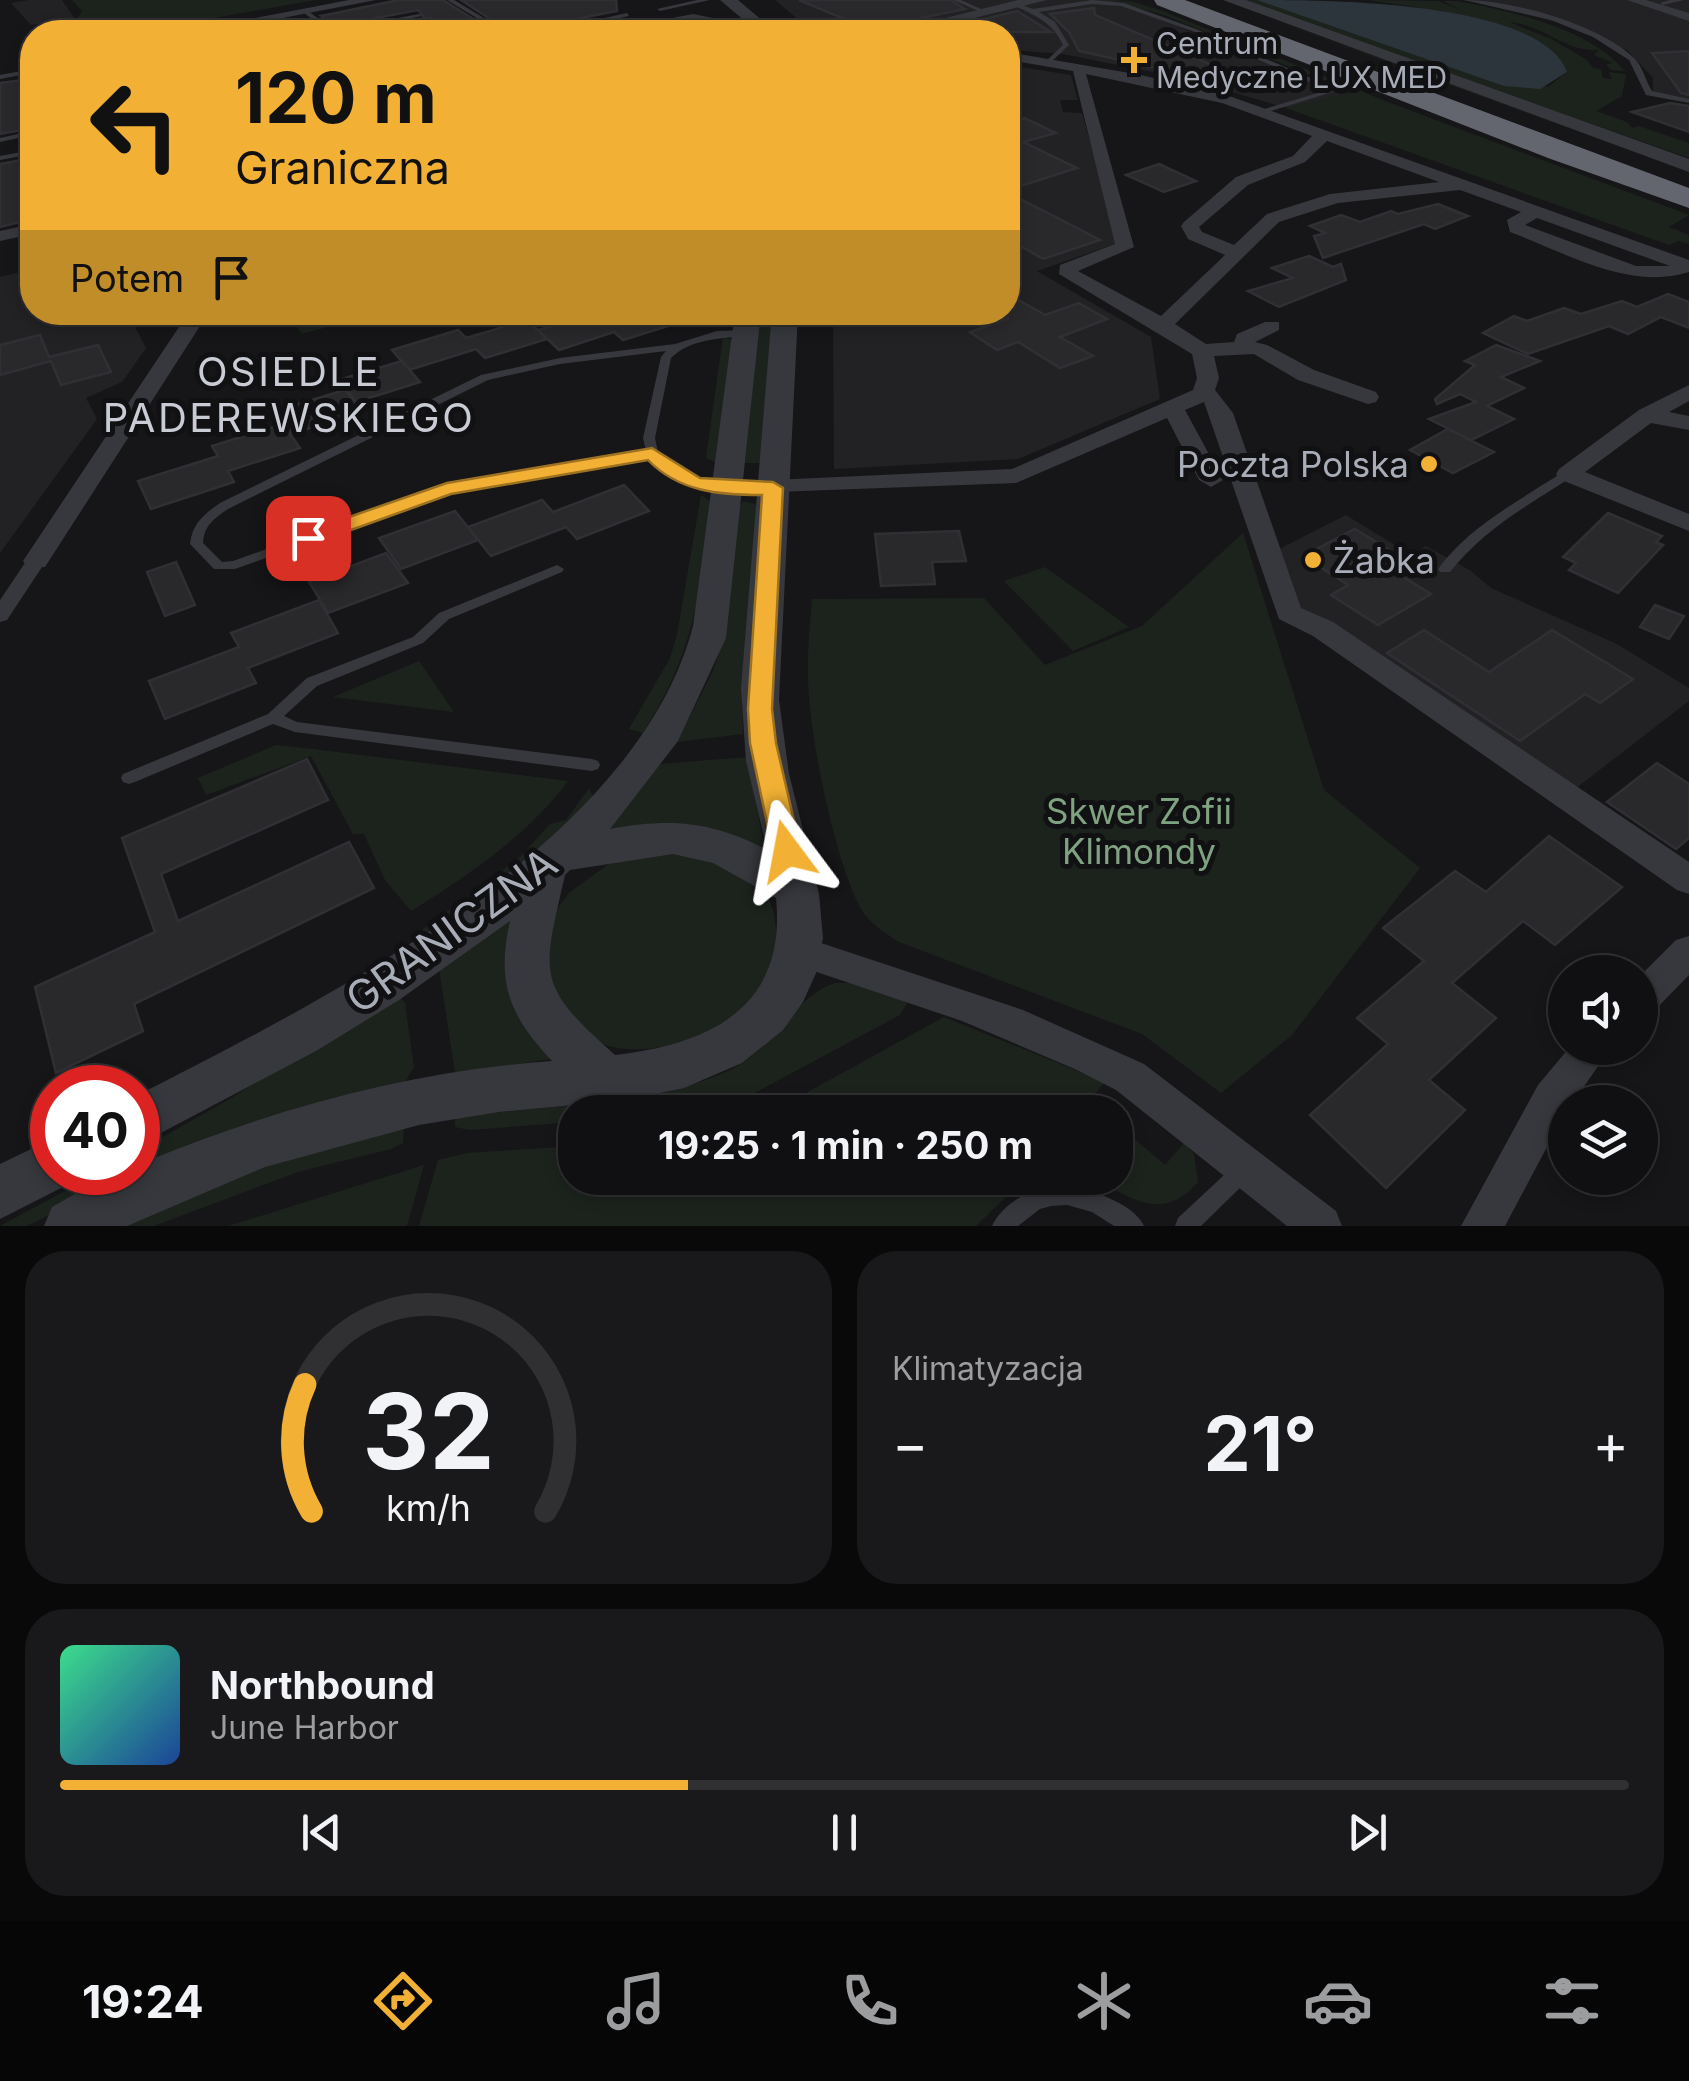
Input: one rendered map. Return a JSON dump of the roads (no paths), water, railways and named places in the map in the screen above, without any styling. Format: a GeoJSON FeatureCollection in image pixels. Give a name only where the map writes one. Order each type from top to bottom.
{"type":"FeatureCollection","features":[{"type":"Feature","properties":{"kind":"highway"},"geometry":{"type":"LineString","coordinates":[[1141,0],[1237,28]]}},
{"type":"Feature","properties":{"kind":"highway"},"geometry":{"type":"LineString","coordinates":[[1165,0],[1689,199]]}},
{"type":"Feature","properties":{"kind":"highway"},"geometry":{"type":"LineString","coordinates":[[1201,0],[1687,169]]}},
{"type":"Feature","properties":{"kind":"street"},"geometry":{"type":"LineString","coordinates":[[262,20],[370,0]]}},
{"type":"Feature","properties":{"kind":"street"},"geometry":{"type":"LineString","coordinates":[[728,0],[753,20]]}},
{"type":"Feature","properties":{"kind":"street"},"geometry":{"type":"LineString","coordinates":[[754,0],[777,20]]}},
{"type":"Feature","properties":{"kind":"street"},"geometry":{"type":"LineString","coordinates":[[1231,0],[1687,169]]}},
{"type":"Feature","properties":{"kind":"street"},"geometry":{"type":"LineString","coordinates":[[1632,0],[1689,14]]}},
{"type":"Feature","properties":{"kind":"street"},"geometry":{"type":"LineString","coordinates":[[1657,2],[1689,14]]}},
{"type":"Feature","properties":{"kind":"street"},"geometry":{"type":"LineString","coordinates":[[949,20],[1029,5]]}},
{"type":"Feature","properties":{"kind":"street"},"geometry":{"type":"LineString","coordinates":[[1020,58],[1188,89],[1264,112],[1689,266]]}},
{"type":"Feature","properties":{"kind":"street"},"geometry":{"type":"LineString","coordinates":[[1081,68],[1079,74],[1126,247],[1080,262],[1067,269],[1069,274],[1202,351],[1246,346],[1260,349],[1322,382],[1368,397]]}},
{"type":"Feature","properties":{"kind":"street"},"geometry":{"type":"LineString","coordinates":[[1236,253],[1194,234],[1190,226],[1242,181],[1299,159],[1316,140],[1330,135]]}},
{"type":"Feature","properties":{"kind":"street"},"geometry":{"type":"LineString","coordinates":[[1163,325],[1273,218],[1314,203],[1378,191],[1462,183]]}},
{"type":"Feature","properties":{"kind":"street"},"geometry":{"type":"LineString","coordinates":[[1538,211],[1516,220],[1516,228],[1634,272],[1669,272],[1689,266]]}},
{"type":"Feature","properties":{"kind":"street"},"geometry":{"type":"LineString","coordinates":[[0,615],[190,325]]}},
{"type":"Feature","properties":{"kind":"street","name":"GRANICZNA"},"geometry":{"type":"LineString","coordinates":[[160,1109],[369,993],[460,933],[552,861],[631,776],[667,724],[694,674],[710,628],[747,325]]}},
{"type":"Feature","properties":{"kind":"street"},"geometry":{"type":"LineString","coordinates":[[70,1226],[180,1173],[288,1136],[470,1092],[674,1068],[719,1051],[764,1018],[790,980],[800,951],[794,886],[770,781],[760,709],[784,325]]}},
{"type":"Feature","properties":{"kind":"street"},"geometry":{"type":"LineString","coordinates":[[1246,346],[1244,338],[1272,326]]}},
{"type":"Feature","properties":{"kind":"street"},"geometry":{"type":"LineString","coordinates":[[728,488],[1016,476],[1203,394],[1208,378],[1202,351]]}},
{"type":"Feature","properties":{"kind":"street"},"geometry":{"type":"LineString","coordinates":[[1568,474],[1647,414],[1689,392]]}},
{"type":"Feature","properties":{"kind":"street"},"geometry":{"type":"LineString","coordinates":[[1203,394],[1218,401],[1288,613],[1323,629],[1689,880]]}},
{"type":"Feature","properties":{"kind":"street"},"geometry":{"type":"LineString","coordinates":[[1172,408],[1211,480]]}},
{"type":"Feature","properties":{"kind":"street"},"geometry":{"type":"LineString","coordinates":[[1647,414],[1689,423]]}},
{"type":"Feature","properties":{"kind":"street"},"geometry":{"type":"LineString","coordinates":[[1568,474],[1689,523]]}},
{"type":"Feature","properties":{"kind":"street"},"geometry":{"type":"LineString","coordinates":[[604,1077],[547,1026],[527,991],[526,954],[552,861],[657,838],[684,838],[754,862],[794,886]]}},
{"type":"Feature","properties":{"kind":"street"},"geometry":{"type":"LineString","coordinates":[[800,951],[934,995],[1100,1061],[1130,1077],[1320,1226]]}},
{"type":"Feature","properties":{"kind":"street"},"geometry":{"type":"LineString","coordinates":[[1658,982],[1689,951]]}},
{"type":"Feature","properties":{"kind":"street"},"geometry":{"type":"LineString","coordinates":[[1482,1226],[1552,1098],[1578,1065]]}},
{"type":"Feature","properties":{"kind":"street"},"geometry":{"type":"LineString","coordinates":[[0,1192],[30,1176]]}},
{"type":"Feature","properties":{"kind":"lane"},"geometry":{"type":"LineString","coordinates":[[450,0],[484,20]]}},
{"type":"Feature","properties":{"kind":"lane"},"geometry":{"type":"LineString","coordinates":[[676,19],[660,9],[708,0]]}},
{"type":"Feature","properties":{"kind":"lane"},"geometry":{"type":"LineString","coordinates":[[956,0],[985,12]]}},
{"type":"Feature","properties":{"kind":"lane"},"geometry":{"type":"LineString","coordinates":[[1467,0],[1540,16],[1606,42],[1636,65],[1643,76],[1644,89],[1689,101]]}},
{"type":"Feature","properties":{"kind":"lane"},"geometry":{"type":"LineString","coordinates":[[1657,2],[1681,0]]}},
{"type":"Feature","properties":{"kind":"lane"},"geometry":{"type":"LineString","coordinates":[[1029,5],[1122,4],[1335,90],[1264,112]]}},
{"type":"Feature","properties":{"kind":"lane"},"geometry":{"type":"LineString","coordinates":[[1029,5],[1055,22],[1066,44],[1048,62]]}},
{"type":"Feature","properties":{"kind":"lane"},"geometry":{"type":"LineString","coordinates":[[306,12],[317,20]]}},
{"type":"Feature","properties":{"kind":"lane"},"geometry":{"type":"LineString","coordinates":[[601,20],[626,15]]}},
{"type":"Feature","properties":{"kind":"lane"},"geometry":{"type":"LineString","coordinates":[[398,20],[419,16]]}},
{"type":"Feature","properties":{"kind":"lane"},"geometry":{"type":"LineString","coordinates":[[670,20],[711,20]]}},
{"type":"Feature","properties":{"kind":"lane","name":"GRANICZNA"},"geometry":{"type":"LineString","coordinates":[[652,454],[430,493],[236,565],[219,566],[196,544],[196,533],[205,519],[224,506],[484,377],[560,361],[676,347],[742,325]]}},
{"type":"Feature","properties":{"kind":"lane"},"geometry":{"type":"LineString","coordinates":[[676,347],[666,357],[650,438],[652,454],[664,466],[694,483],[728,488]]}},
{"type":"Feature","properties":{"kind":"lane"},"geometry":{"type":"LineString","coordinates":[[1445,569],[1454,556],[1498,521],[1568,474]]}},
{"type":"Feature","properties":{"kind":"lane"},"geometry":{"type":"LineString","coordinates":[[129,778],[272,718],[312,682],[418,640],[444,616],[556,569]]}},
{"type":"Feature","properties":{"kind":"lane"},"geometry":{"type":"LineString","coordinates":[[272,718],[295,727],[592,765]]}},
{"type":"Feature","properties":{"kind":"lane"},"geometry":{"type":"LineString","coordinates":[[1186,1226],[1245,1168]]}},
{"type":"Feature","properties":{"kind":"lane"},"geometry":{"type":"LineString","coordinates":[[1003,1226],[1019,1208],[1036,1198],[1061,1193],[1098,1203],[1133,1226]]}},
{"type":"Feature","properties":{"kind":"place","name":"Centrum Medyczne LUX MED"},"geometry":{"type":"Point","coordinates":[1134,60]}},
{"type":"Feature","properties":{"kind":"place","name":"Poczta Polska"},"geometry":{"type":"Point","coordinates":[1429,464]}},
{"type":"Feature","properties":{"kind":"place","name":"Żabka"},"geometry":{"type":"Point","coordinates":[1313,560]}},
{"type":"Feature","properties":{"kind":"district","name":"OSIEDLE PADEREWSKIEGO"},"geometry":{"type":"Point","coordinates":[289,394]}},
{"type":"Feature","properties":{"kind":"park label","name":"Skwer Zofii Klimondy"},"geometry":{"type":"Point","coordinates":[1139,831]}}]}
